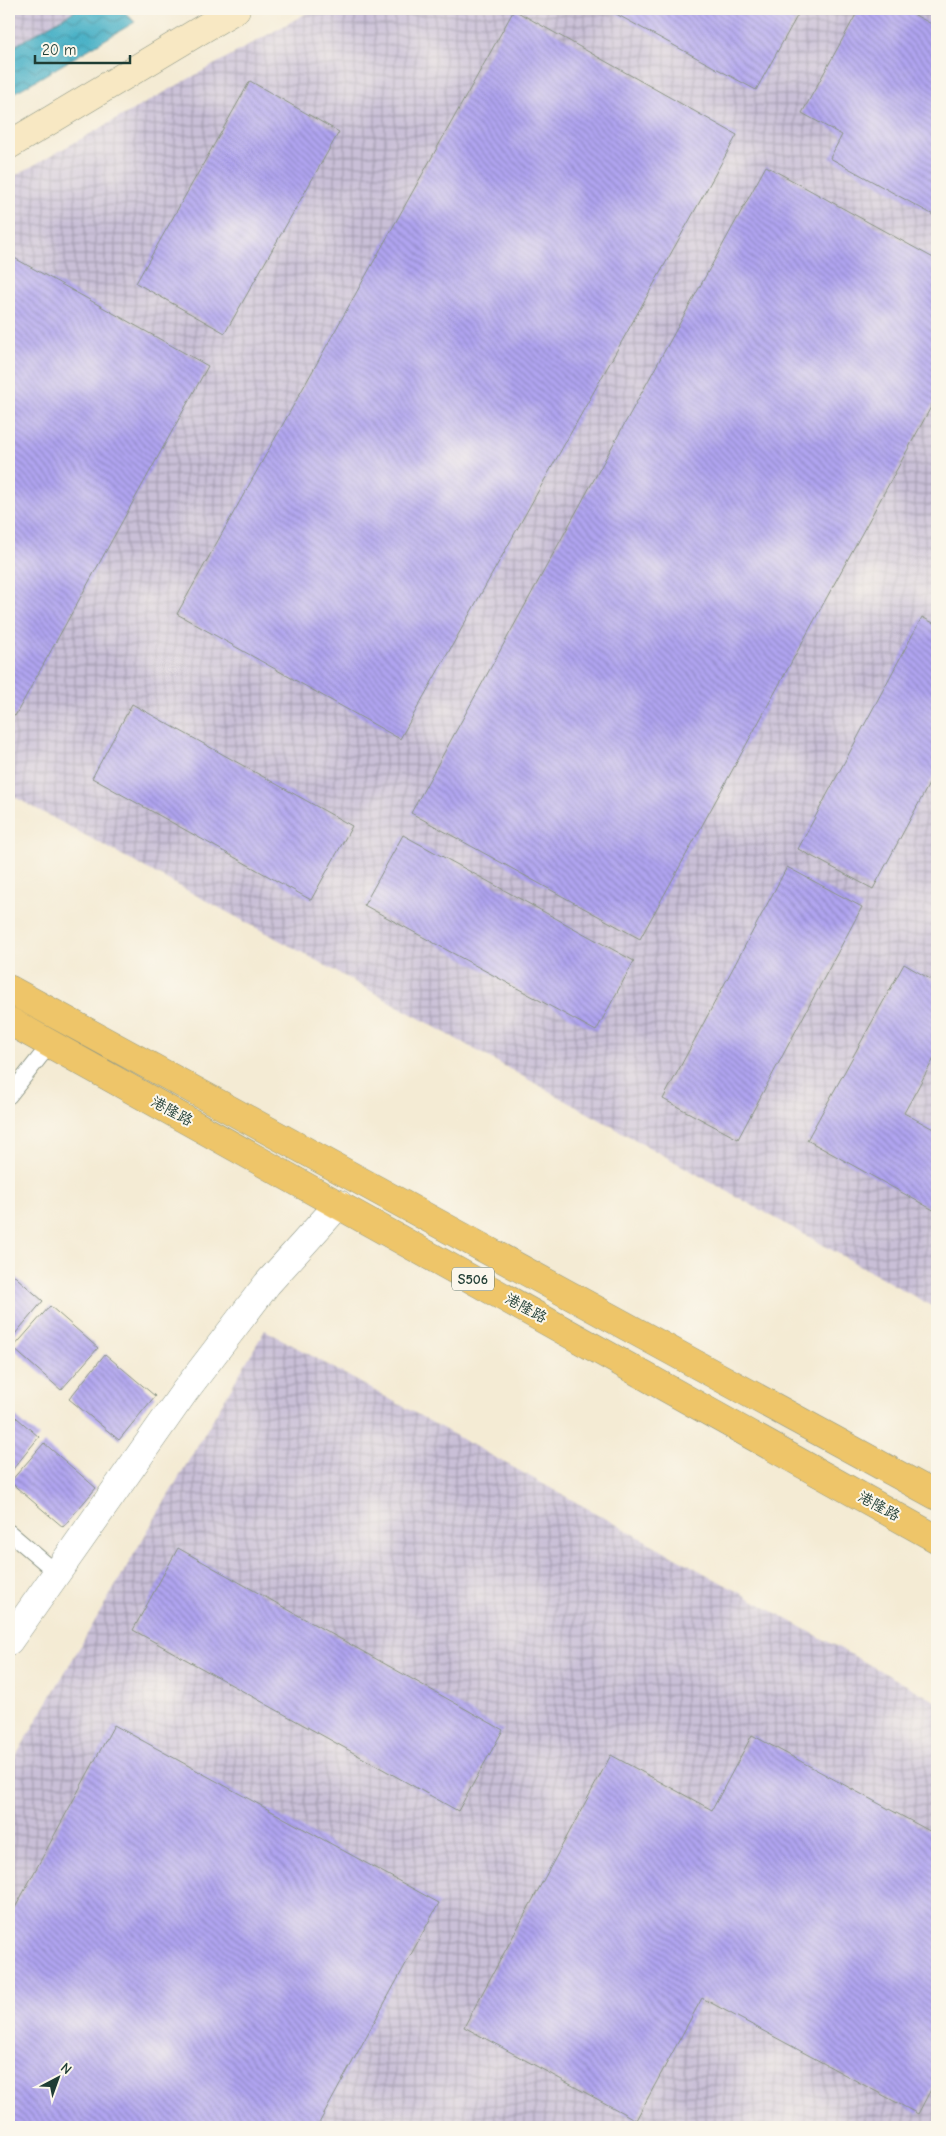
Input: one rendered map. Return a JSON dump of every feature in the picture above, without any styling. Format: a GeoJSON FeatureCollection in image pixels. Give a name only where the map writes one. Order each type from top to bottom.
{"type":"FeatureCollection","features":[{"type":"Feature","properties":{"kind":"main road","name":"港隆路"},"geometry":{"type":"LineString","coordinates":[[9,989],[937,1496]]}},
{"type":"Feature","properties":{"kind":"main road","name":"港隆路"},"geometry":{"type":"LineString","coordinates":[[9,1021],[937,1539]]}},
{"type":"Feature","properties":{"kind":"street"},"geometry":{"type":"LineString","coordinates":[[9,145],[236,9]]}},
{"type":"Feature","properties":{"kind":"street"},"geometry":{"type":"LineString","coordinates":[[9,1641],[185,1391],[261,1292],[339,1204]]}},
{"type":"Feature","properties":{"kind":"lane"},"geometry":{"type":"LineString","coordinates":[[9,1096],[51,1044]]}},
{"type":"Feature","properties":{"kind":"lane"},"geometry":{"type":"LineString","coordinates":[[9,1532],[56,1573]]}},
{"type":"Feature","properties":{"kind":"shaded area"},"geometry":{"type":"Polygon","coordinates":[[[9,9],[78,9],[9,49],[9,9]]]}},
{"type":"Feature","properties":{"kind":"shaded area"},"geometry":{"type":"Polygon","coordinates":[[[314,9],[937,9],[937,1309],[303,953],[9,794],[9,179],[314,9]]]}},
{"type":"Feature","properties":{"kind":"shaded area"},"geometry":{"type":"Polygon","coordinates":[[[265,1330],[937,1702],[937,2127],[9,2127],[9,1768],[265,1330]]]}},
{"type":"Feature","properties":{"kind":"water"},"geometry":{"type":"Polygon","coordinates":[[[78,9],[122,9],[135,22],[9,96],[9,49],[78,9]]]}},
{"type":"Feature","properties":{"kind":"building"},"geometry":{"type":"Polygon","coordinates":[[[607,9],[801,9],[756,90],[607,9]]]}},
{"type":"Feature","properties":{"kind":"building"},"geometry":{"type":"Polygon","coordinates":[[[859,9],[904,9],[937,27],[937,217],[830,158],[842,135],[802,113],[859,9]]]}},
{"type":"Feature","properties":{"kind":"building"},"geometry":{"type":"Polygon","coordinates":[[[514,10],[737,135],[400,739],[177,614],[514,10]]]}},
{"type":"Feature","properties":{"kind":"building"},"geometry":{"type":"Polygon","coordinates":[[[250,81],[339,132],[225,333],[136,283],[250,81]]]}},
{"type":"Feature","properties":{"kind":"building"},"geometry":{"type":"Polygon","coordinates":[[[766,166],[937,260],[937,396],[640,939],[411,813],[766,166]]]}},
{"type":"Feature","properties":{"kind":"building"},"geometry":{"type":"Polygon","coordinates":[[[9,255],[208,366],[15,716],[9,712],[9,255]]]}},
{"type":"Feature","properties":{"kind":"building"},"geometry":{"type":"Polygon","coordinates":[[[922,617],[937,625],[937,769],[873,889],[798,849],[922,617]]]}},
{"type":"Feature","properties":{"kind":"building"},"geometry":{"type":"Polygon","coordinates":[[[132,704],[352,826],[311,900],[92,778],[132,704]]]}},
{"type":"Feature","properties":{"kind":"building"},"geometry":{"type":"Polygon","coordinates":[[[403,835],[634,961],[596,1031],[364,905],[403,835]]]}},
{"type":"Feature","properties":{"kind":"building"},"geometry":{"type":"Polygon","coordinates":[[[787,867],[862,907],[738,1139],[663,1099],[787,867]]]}},
{"type":"Feature","properties":{"kind":"building"},"geometry":{"type":"Polygon","coordinates":[[[904,964],[937,983],[937,1053],[904,1113],[937,1131],[937,1212],[807,1140],[904,964]]]}},
{"type":"Feature","properties":{"kind":"building"},"geometry":{"type":"Polygon","coordinates":[[[9,1271],[43,1301],[9,1341],[9,1271]]]}},
{"type":"Feature","properties":{"kind":"building"},"geometry":{"type":"Polygon","coordinates":[[[50,1306],[98,1348],[61,1390],[13,1348],[50,1306]]]}},
{"type":"Feature","properties":{"kind":"building"},"geometry":{"type":"Polygon","coordinates":[[[105,1354],[155,1396],[119,1440],[69,1399],[105,1354]]]}},
{"type":"Feature","properties":{"kind":"building"},"geometry":{"type":"Polygon","coordinates":[[[9,1411],[39,1437],[9,1474],[9,1411]]]}},
{"type":"Feature","properties":{"kind":"building"},"geometry":{"type":"Polygon","coordinates":[[[44,1443],[96,1488],[63,1527],[10,1482],[44,1443]]]}},
{"type":"Feature","properties":{"kind":"building"},"geometry":{"type":"Polygon","coordinates":[[[178,1548],[503,1730],[458,1811],[133,1630],[178,1548]]]}},
{"type":"Feature","properties":{"kind":"building"},"geometry":{"type":"Polygon","coordinates":[[[114,1725],[439,1903],[317,2127],[9,2127],[9,1919],[114,1725]]]}},
{"type":"Feature","properties":{"kind":"building"},"geometry":{"type":"Polygon","coordinates":[[[752,1735],[937,1835],[937,2078],[918,2114],[702,1998],[636,2120],[464,2027],[611,1755],[712,1810],[752,1735]]]}}]}
